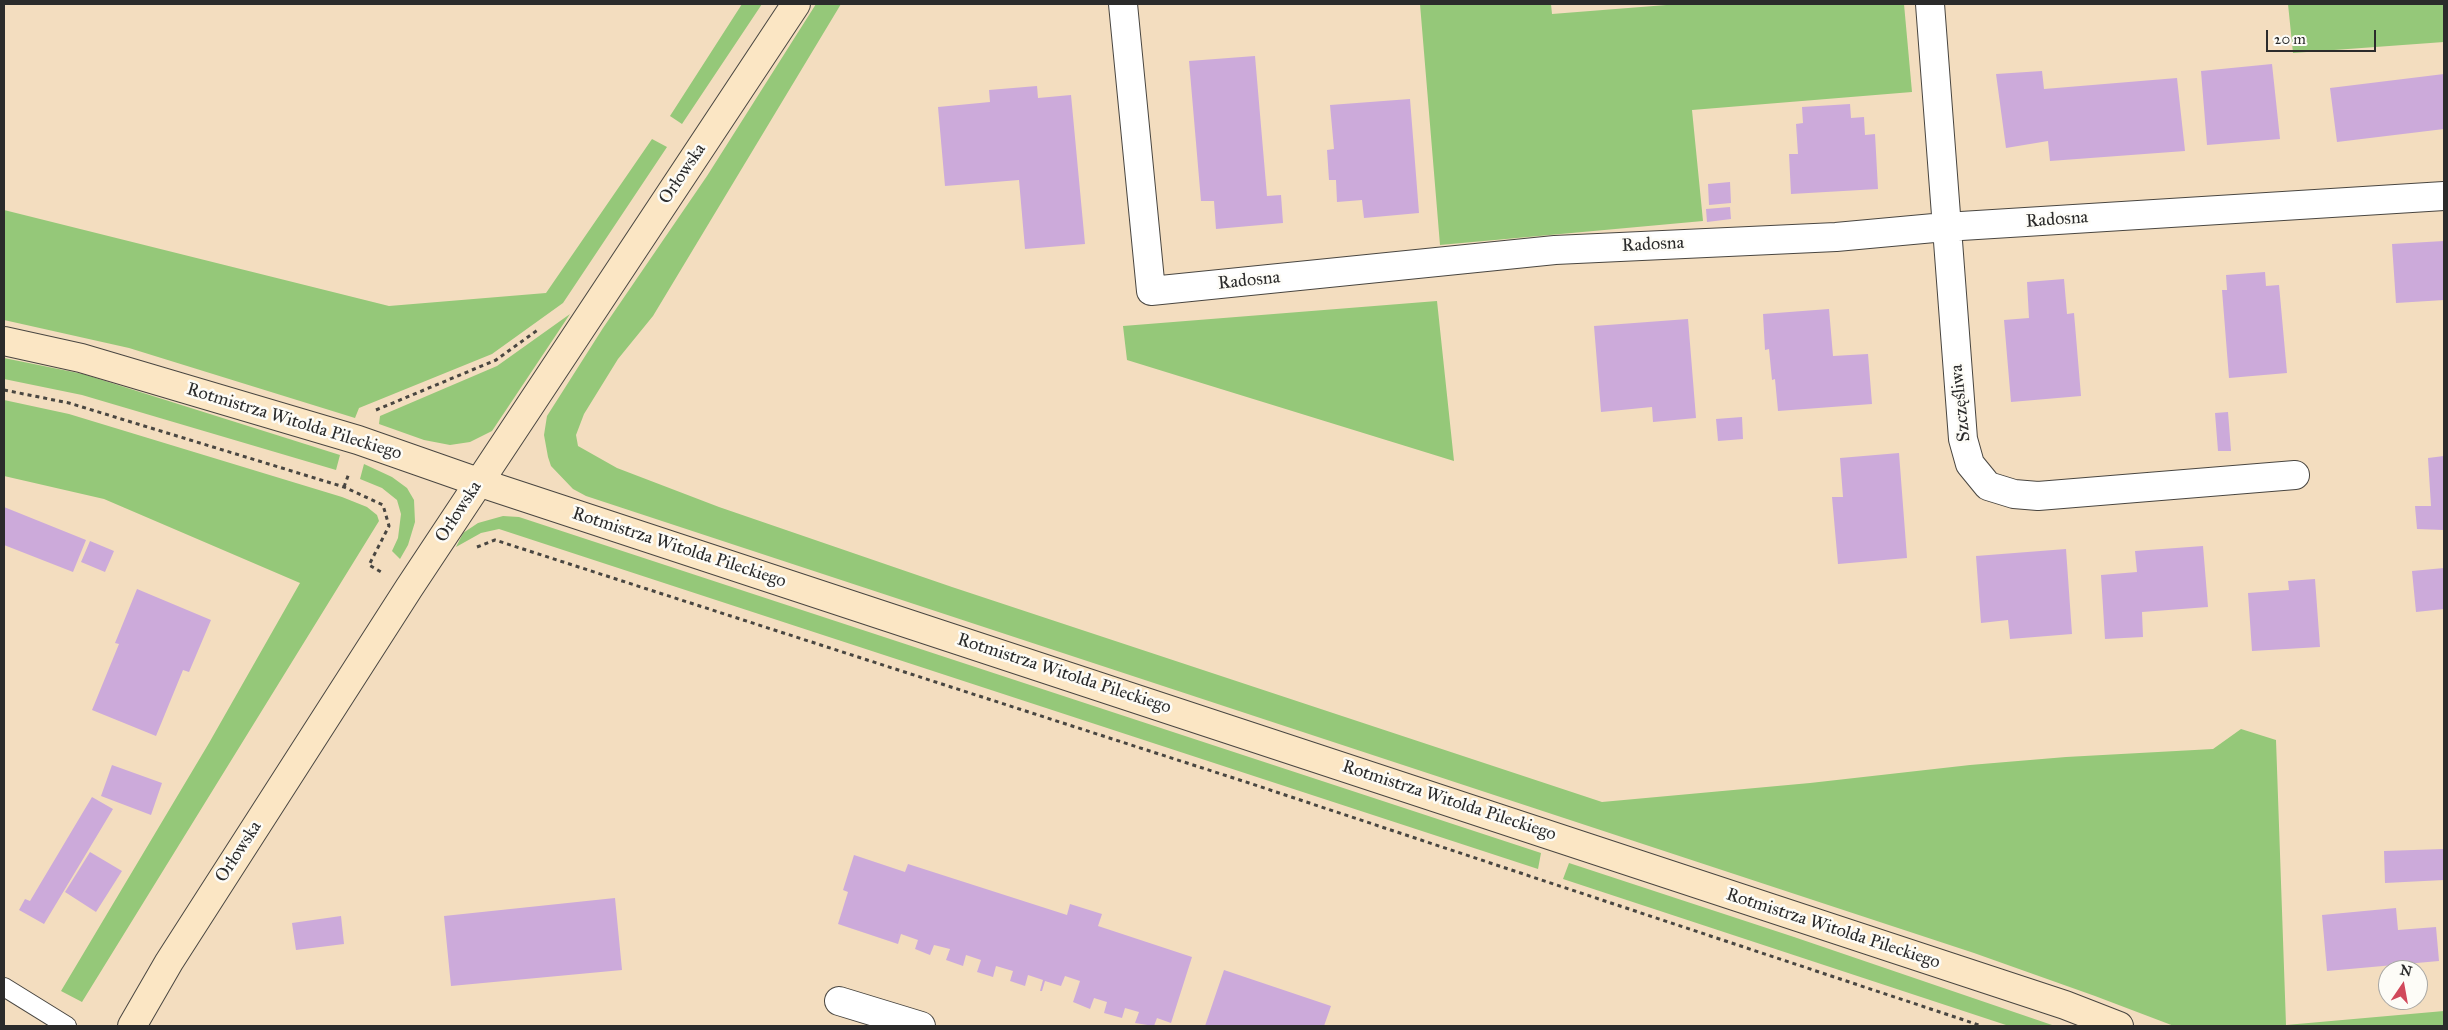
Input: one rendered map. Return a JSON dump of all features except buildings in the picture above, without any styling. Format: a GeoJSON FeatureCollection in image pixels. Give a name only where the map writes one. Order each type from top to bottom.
{"type":"FeatureCollection","features":[{"type":"Feature","properties":{"kind":"street","name":"Orłowska"},"geometry":{"type":"LineString","coordinates":[[132,1026],[169,962],[408,588],[796,4]]}},
{"type":"Feature","properties":{"kind":"street","name":"Radosna"},"geometry":{"type":"LineString","coordinates":[[1122,4],[1151,291],[1555,250],[1836,237],[1945,227],[2444,196]]}},
{"type":"Feature","properties":{"kind":"street","name":"Szczęśliwa"},"geometry":{"type":"LineString","coordinates":[[1930,4],[1945,227],[1963,438],[1970,464],[1988,486],[2014,494],[2038,496],[2295,475]]}},
{"type":"Feature","properties":{"kind":"street","name":"Rotmistrza Witolda Pileckiego"},"geometry":{"type":"LineString","coordinates":[[4,341],[81,358],[358,440],[478,482],[2065,1005],[2119,1026]]}},
{"type":"Feature","properties":{"kind":"street"},"geometry":{"type":"LineString","coordinates":[[839,1002],[921,1026]]}},
{"type":"Feature","properties":{"kind":"lane"},"geometry":{"type":"LineString","coordinates":[[4,988],[67,1026]]}},
{"type":"Feature","properties":{"kind":"path"},"geometry":{"type":"LineString","coordinates":[[344,487],[367,413],[496,360],[542,327]]}},
{"type":"Feature","properties":{"kind":"path"},"geometry":{"type":"LineString","coordinates":[[4,390],[69,403],[344,487],[383,505],[389,526],[369,565],[408,588]]}},
{"type":"Feature","properties":{"kind":"path"},"geometry":{"type":"LineString","coordinates":[[474,548],[495,540],[1239,780],[1982,1026]]}},
{"type":"Feature","properties":{"kind":"green space"},"geometry":{"type":"Polygon","coordinates":[[[742,4],[762,4],[682,124],[670,116],[742,4]]]}},
{"type":"Feature","properties":{"kind":"green space"},"geometry":{"type":"Polygon","coordinates":[[[816,4],[841,4],[653,316],[618,359],[584,414],[576,435],[578,446],[617,468],[719,507],[952,587],[1602,802],[1810,783],[1970,765],[2066,757],[2213,749],[2241,729],[2276,740],[2286,1025],[2444,1011],[2444,1026],[2174,1026],[1974,953],[586,496],[573,489],[551,466],[544,435],[547,416],[603,328],[707,176],[816,4]]]}},
{"type":"Feature","properties":{"kind":"green space"},"geometry":{"type":"Polygon","coordinates":[[[1420,4],[1551,4],[1552,14],[1679,4],[1904,4],[1912,92],[1692,110],[1703,221],[1440,245],[1420,4]]]}},
{"type":"Feature","properties":{"kind":"green space"},"geometry":{"type":"Polygon","coordinates":[[[2288,4],[2444,4],[2444,42],[2293,53],[2288,4]]]}},
{"type":"Feature","properties":{"kind":"green space"},"geometry":{"type":"Polygon","coordinates":[[[652,139],[667,147],[563,303],[492,354],[359,408],[355,418],[129,348],[4,320],[4,210],[389,306],[546,293],[652,139]]]}},
{"type":"Feature","properties":{"kind":"green space"},"geometry":{"type":"Polygon","coordinates":[[[1437,301],[1454,461],[1127,360],[1123,326],[1437,301]]]}},
{"type":"Feature","properties":{"kind":"green space"},"geometry":{"type":"Polygon","coordinates":[[[570,314],[492,431],[470,442],[450,445],[424,440],[379,424],[380,416],[497,366],[570,314]]]}},
{"type":"Feature","properties":{"kind":"green space"},"geometry":{"type":"Polygon","coordinates":[[[4,358],[83,374],[340,455],[336,470],[82,395],[4,379],[4,358]]]}},
{"type":"Feature","properties":{"kind":"green space"},"geometry":{"type":"Polygon","coordinates":[[[4,400],[69,414],[342,497],[367,507],[377,515],[379,521],[82,1002],[61,991],[209,743],[300,583],[104,499],[4,476],[4,400]]]}},
{"type":"Feature","properties":{"kind":"green space"},"geometry":{"type":"Polygon","coordinates":[[[364,464],[392,477],[407,488],[414,500],[415,522],[408,545],[400,559],[392,551],[398,538],[401,514],[397,500],[382,488],[360,479],[364,464]]]}},
{"type":"Feature","properties":{"kind":"green space"},"geometry":{"type":"Polygon","coordinates":[[[503,516],[519,517],[1541,853],[1538,869],[499,529],[481,533],[456,547],[463,533],[478,523],[503,516]]]}},
{"type":"Feature","properties":{"kind":"green space"},"geometry":{"type":"Polygon","coordinates":[[[1569,863],[2055,1026],[2009,1026],[1563,879],[1569,863]]]}}]}
